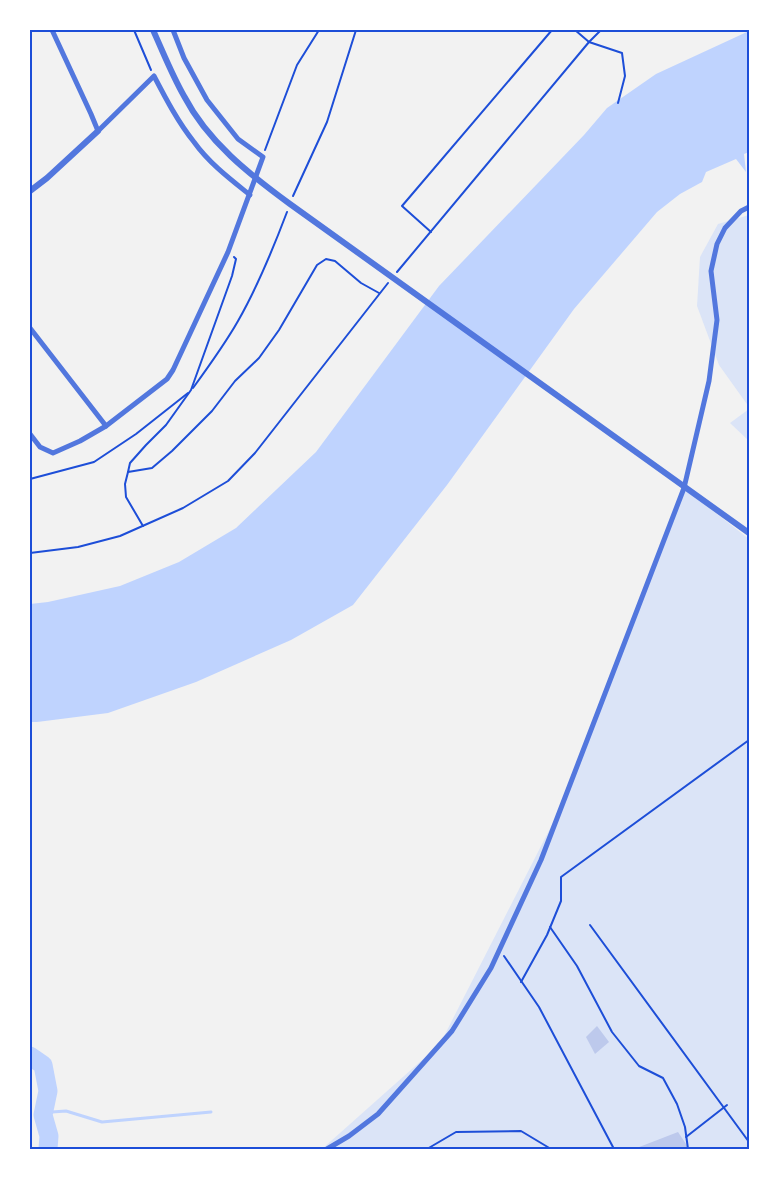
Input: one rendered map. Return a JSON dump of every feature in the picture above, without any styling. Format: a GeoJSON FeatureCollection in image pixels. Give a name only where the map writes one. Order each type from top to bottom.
{"type":"FeatureCollection","features":[{"type":"Feature","properties":{"kind":"street"},"geometry":{"type":"LineString","coordinates":[[52,30],[98,131]]}},
{"type":"Feature","properties":{"kind":"street"},"geometry":{"type":"LineString","coordinates":[[30,434],[40,447],[53,453],[80,441],[106,426],[167,379],[173,370],[228,252],[250,195],[263,157],[238,139],[207,100],[184,58],[173,30]]}},
{"type":"Feature","properties":{"kind":"street"},"geometry":{"type":"LineString","coordinates":[[155,33],[191,109],[211,136],[244,169],[684,488],[749,533]]}},
{"type":"Feature","properties":{"kind":"street"},"geometry":{"type":"LineString","coordinates":[[30,191],[98,131],[154,76],[175,116],[195,144],[224,174],[250,195]]}},
{"type":"Feature","properties":{"kind":"street"},"geometry":{"type":"LineString","coordinates":[[327,1149],[349,1136],[378,1114],[452,1031],[491,968],[541,860],[684,488],[709,381],[717,320],[711,271],[717,244],[724,228],[741,211],[749,207]]}},
{"type":"Feature","properties":{"kind":"street"},"geometry":{"type":"LineString","coordinates":[[30,328],[106,426]]}},
{"type":"Feature","properties":{"kind":"path"},"geometry":{"type":"LineString","coordinates":[[134,30],[154,76]]}},
{"type":"Feature","properties":{"kind":"path"},"geometry":{"type":"LineString","coordinates":[[263,157],[297,64],[319,30]]}},
{"type":"Feature","properties":{"kind":"path"},"geometry":{"type":"LineString","coordinates":[[290,204],[327,122],[356,30]]}},
{"type":"Feature","properties":{"kind":"path"},"geometry":{"type":"LineString","coordinates":[[431,232],[402,206],[552,30]]}},
{"type":"Feature","properties":{"kind":"path"},"geometry":{"type":"LineString","coordinates":[[575,30],[589,42],[622,53],[625,76],[618,103]]}},
{"type":"Feature","properties":{"kind":"path"},"geometry":{"type":"LineString","coordinates":[[30,553],[78,547],[120,536],[182,508],[228,481],[255,453],[380,293],[601,30]]}},
{"type":"Feature","properties":{"kind":"path"},"geometry":{"type":"LineString","coordinates":[[143,526],[126,497],[125,484],[130,463],[166,424],[191,390],[232,276],[236,259],[228,252]]}},
{"type":"Feature","properties":{"kind":"path"},"geometry":{"type":"LineString","coordinates":[[128,472],[152,468],[212,411],[235,381],[259,358],[279,330],[317,265],[326,259],[335,260],[361,283],[380,293]]}},
{"type":"Feature","properties":{"kind":"path"},"geometry":{"type":"LineString","coordinates":[[521,982],[550,927],[561,901],[561,876],[749,740]]}},
{"type":"Feature","properties":{"kind":"path"},"geometry":{"type":"LineString","coordinates":[[590,925],[749,1142]]}},
{"type":"Feature","properties":{"kind":"path"},"geometry":{"type":"LineString","coordinates":[[550,927],[577,966],[612,1032],[639,1066],[663,1078],[677,1104],[685,1126],[688,1149]]}},
{"type":"Feature","properties":{"kind":"path"},"geometry":{"type":"LineString","coordinates":[[500,950],[539,1007],[614,1149]]}},
{"type":"Feature","properties":{"kind":"path"},"geometry":{"type":"LineString","coordinates":[[686,1137],[728,1105]]}},
{"type":"Feature","properties":{"kind":"path"},"geometry":{"type":"LineString","coordinates":[[426,1149],[456,1132],[521,1131],[551,1149]]}},
{"type":"Feature","properties":{"kind":"shaded area"},"geometry":{"type":"Polygon","coordinates":[[[749,215],[749,407],[719,365],[697,306],[700,257],[718,224],[749,215]]]}},
{"type":"Feature","properties":{"kind":"shaded area"},"geometry":{"type":"Polygon","coordinates":[[[749,409],[749,441],[730,423],[749,409]]]}},
{"type":"Feature","properties":{"kind":"shaded area"},"geometry":{"type":"Polygon","coordinates":[[[684,488],[749,539],[749,1149],[322,1149],[440,1044],[563,803],[684,488]]]}},
{"type":"Feature","properties":{"kind":"water"},"geometry":{"type":"Polygon","coordinates":[[[749,31],[749,152],[744,154],[746,172],[736,159],[706,172],[702,182],[680,194],[657,212],[574,309],[447,485],[353,605],[291,640],[196,682],[108,713],[30,722],[30,604],[48,602],[120,586],[179,562],[236,528],[316,452],[439,286],[584,135],[607,108],[656,74],[749,31]]]}},
{"type":"Feature","properties":{"kind":"building"},"geometry":{"type":"Polygon","coordinates":[[[597,1026],[609,1042],[595,1054],[586,1037],[597,1026]]]}},
{"type":"Feature","properties":{"kind":"building"},"geometry":{"type":"Polygon","coordinates":[[[678,1132],[688,1147],[684,1149],[634,1149],[678,1132]]]}},
{"type":"Feature","properties":{"kind":"waterway"},"geometry":{"type":"LineString","coordinates":[[30,1056],[43,1065],[48,1091],[43,1115],[49,1136],[48,1149]]}},
{"type":"Feature","properties":{"kind":"waterway"},"geometry":{"type":"LineString","coordinates":[[43,1115],[66,1111],[102,1122],[211,1112]]}}]}
